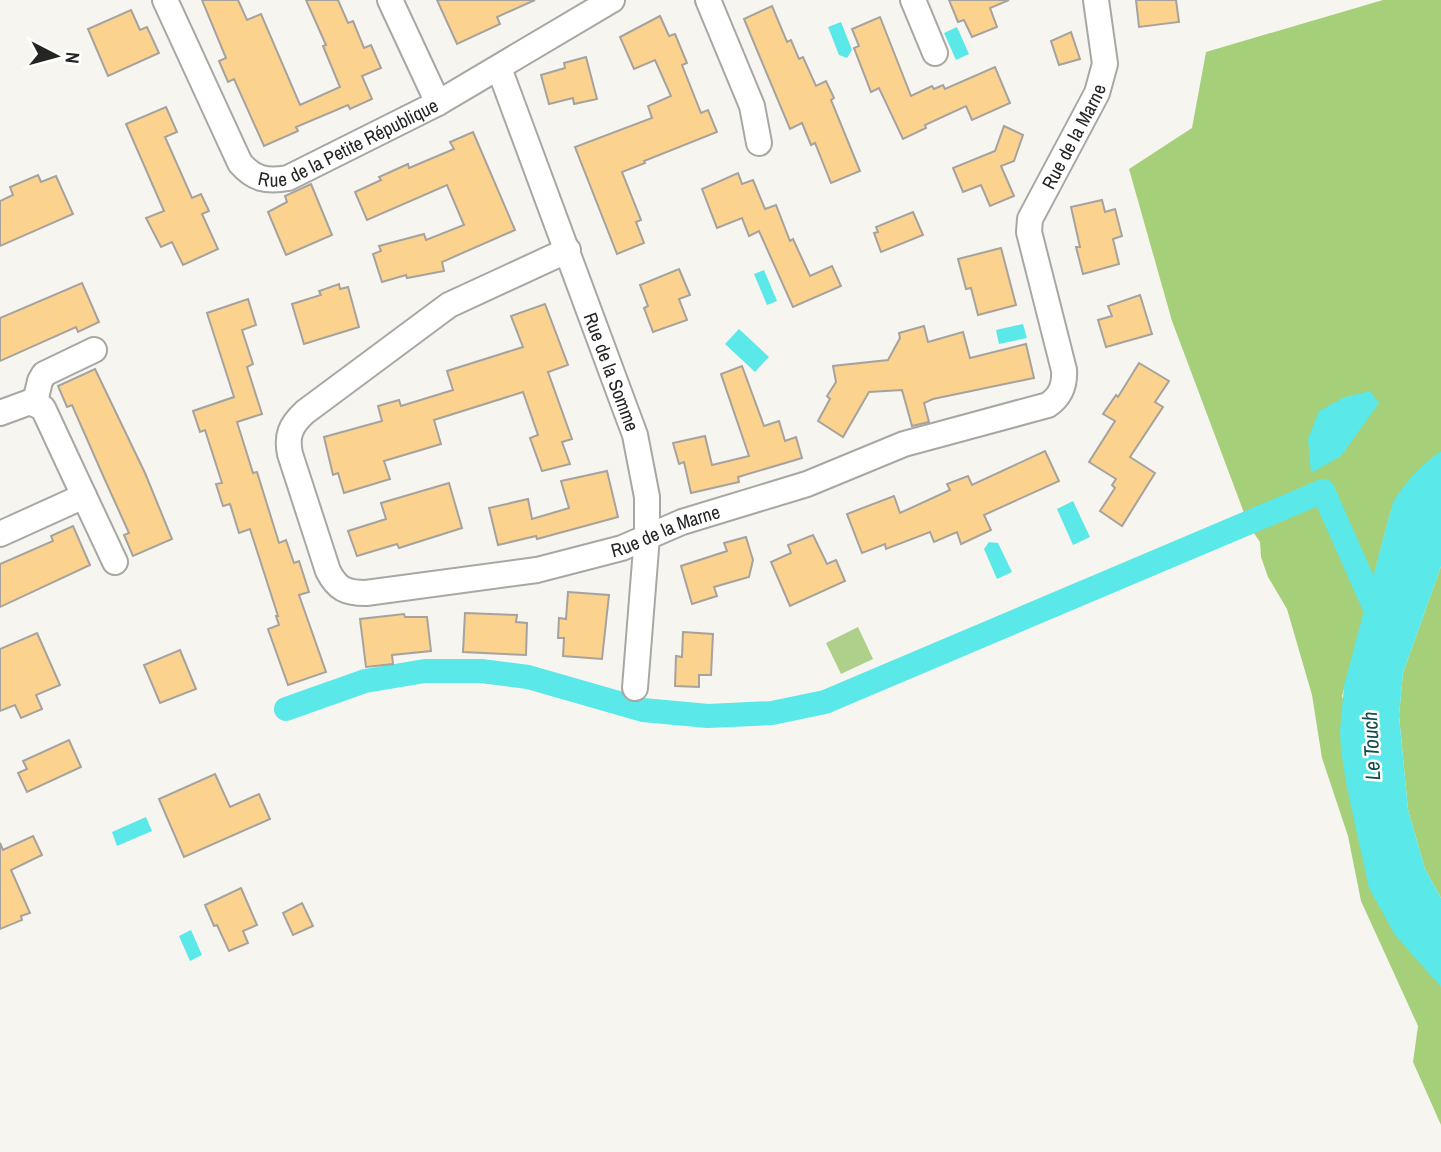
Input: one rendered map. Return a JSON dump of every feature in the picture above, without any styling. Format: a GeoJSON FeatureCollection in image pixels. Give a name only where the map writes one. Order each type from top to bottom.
{"type":"FeatureCollection","features":[{"type":"Feature","properties":{"kind":"street","name":"Rue de la Petite République"},"geometry":{"type":"LineString","coordinates":[[165,0],[240,163],[250,174],[263,180],[288,178],[438,103],[612,0]]}},
{"type":"Feature","properties":{"kind":"street"},"geometry":{"type":"LineString","coordinates":[[390,0],[438,103]]}},
{"type":"Feature","properties":{"kind":"street"},"geometry":{"type":"LineString","coordinates":[[708,0],[752,106],[759,143]]}},
{"type":"Feature","properties":{"kind":"street"},"geometry":{"type":"LineString","coordinates":[[913,0],[935,53]]}},
{"type":"Feature","properties":{"kind":"street","name":"Rue de la Marne"},"geometry":{"type":"LineString","coordinates":[[568,250],[449,305],[296,421],[289,431],[290,454],[328,571],[335,584],[343,590],[366,593],[537,570],[622,548],[682,522],[807,484],[904,444],[1048,405],[1055,400],[1065,381],[1064,370],[1029,232],[1030,219],[1097,93],[1102,77],[1105,64],[1096,0]]}},
{"type":"Feature","properties":{"kind":"street","name":"Rue de la Somme"},"geometry":{"type":"LineString","coordinates":[[499,68],[635,435],[647,497],[647,536],[635,688]]}},
{"type":"Feature","properties":{"kind":"street"},"geometry":{"type":"LineString","coordinates":[[36,402],[44,374],[94,349]]}},
{"type":"Feature","properties":{"kind":"street"},"geometry":{"type":"LineString","coordinates":[[0,412],[25,402],[36,402],[43,408],[50,418],[115,562]]}},
{"type":"Feature","properties":{"kind":"street"},"geometry":{"type":"LineString","coordinates":[[0,534],[84,496]]}},
{"type":"Feature","properties":{"kind":"green space"},"geometry":{"type":"Polygon","coordinates":[[[1383,0],[1441,0],[1441,456],[1391,510],[1342,696],[1441,984],[1441,1125],[1413,1062],[1418,1026],[1361,901],[1348,836],[1322,758],[1312,695],[1287,609],[1268,577],[1261,557],[1260,542],[1249,526],[1172,321],[1129,169],[1192,128],[1206,52],[1383,0]]]}},
{"type":"Feature","properties":{"kind":"green space"},"geometry":{"type":"Polygon","coordinates":[[[1441,566],[1441,898],[1425,869],[1408,810],[1399,715],[1403,673],[1441,566]]]}},
{"type":"Feature","properties":{"kind":"green space"},"geometry":{"type":"Polygon","coordinates":[[[858,627],[873,659],[841,674],[826,643],[858,627]]]}},
{"type":"Feature","properties":{"kind":"water"},"geometry":{"type":"Polygon","coordinates":[[[841,22],[852,50],[847,58],[839,55],[828,27],[841,22]]]}},
{"type":"Feature","properties":{"kind":"water"},"geometry":{"type":"Polygon","coordinates":[[[957,27],[969,54],[956,60],[944,33],[957,27]]]}},
{"type":"Feature","properties":{"kind":"water"},"geometry":{"type":"Polygon","coordinates":[[[764,270],[777,301],[767,305],[754,274],[764,270]]]}},
{"type":"Feature","properties":{"kind":"water"},"geometry":{"type":"Polygon","coordinates":[[[1023,324],[1027,338],[999,344],[996,330],[1023,324]]]}},
{"type":"Feature","properties":{"kind":"water"},"geometry":{"type":"Polygon","coordinates":[[[739,329],[769,357],[755,372],[725,344],[739,329]]]}},
{"type":"Feature","properties":{"kind":"water"},"geometry":{"type":"Polygon","coordinates":[[[1370,391],[1379,403],[1341,456],[1311,473],[1308,439],[1319,411],[1345,397],[1370,391]]]}},
{"type":"Feature","properties":{"kind":"water","name":"Le Touch"},"geometry":{"type":"Polygon","coordinates":[[[1441,451],[1441,566],[1403,673],[1399,715],[1408,810],[1425,869],[1441,898],[1441,987],[1395,935],[1369,888],[1347,788],[1340,731],[1344,686],[1393,502],[1414,474],[1441,451]]]}},
{"type":"Feature","properties":{"kind":"water"},"geometry":{"type":"Polygon","coordinates":[[[1073,501],[1090,537],[1073,545],[1057,509],[1073,501]]]}},
{"type":"Feature","properties":{"kind":"water"},"geometry":{"type":"Polygon","coordinates":[[[989,542],[998,543],[1012,572],[997,579],[984,549],[989,542]]]}},
{"type":"Feature","properties":{"kind":"water"},"geometry":{"type":"Polygon","coordinates":[[[146,817],[152,831],[117,846],[112,832],[146,817]]]}},
{"type":"Feature","properties":{"kind":"water"},"geometry":{"type":"Polygon","coordinates":[[[191,930],[202,955],[190,961],[179,936],[191,930]]]}},
{"type":"Feature","properties":{"kind":"building"},"geometry":{"type":"Polygon","coordinates":[[[202,0],[238,0],[247,20],[261,14],[300,105],[340,87],[323,46],[326,45],[306,0],[338,0],[348,23],[353,21],[364,48],[371,45],[381,68],[362,76],[372,99],[350,109],[348,105],[296,127],[298,131],[264,146],[234,79],[228,82],[219,61],[226,58],[202,0]]]}},
{"type":"Feature","properties":{"kind":"building"},"geometry":{"type":"Polygon","coordinates":[[[437,0],[535,0],[497,17],[500,24],[457,44],[437,0]]]}},
{"type":"Feature","properties":{"kind":"building"},"geometry":{"type":"Polygon","coordinates":[[[949,0],[1009,0],[990,8],[997,27],[972,37],[964,20],[958,22],[949,0]]]}},
{"type":"Feature","properties":{"kind":"building"},"geometry":{"type":"Polygon","coordinates":[[[1136,0],[1176,0],[1179,22],[1139,27],[1136,0]]]}},
{"type":"Feature","properties":{"kind":"building"},"geometry":{"type":"Polygon","coordinates":[[[772,6],[787,42],[791,40],[799,59],[803,57],[816,86],[826,81],[860,171],[831,183],[815,143],[811,145],[802,123],[790,129],[744,19],[772,6]]]}},
{"type":"Feature","properties":{"kind":"building"},"geometry":{"type":"Polygon","coordinates":[[[131,10],[140,30],[147,27],[159,53],[108,76],[88,29],[131,10]]]}},
{"type":"Feature","properties":{"kind":"building"},"geometry":{"type":"Polygon","coordinates":[[[660,16],[669,36],[675,34],[687,63],[682,65],[701,113],[708,110],[717,132],[622,172],[641,220],[636,222],[644,243],[617,254],[575,147],[652,118],[648,106],[671,96],[655,60],[634,69],[620,37],[660,16]]]}},
{"type":"Feature","properties":{"kind":"building"},"geometry":{"type":"Polygon","coordinates":[[[880,17],[911,96],[932,86],[934,89],[943,85],[945,89],[995,67],[1010,103],[972,120],[966,106],[925,125],[926,128],[903,139],[879,88],[871,92],[854,48],[859,46],[852,29],[880,17]]]}},
{"type":"Feature","properties":{"kind":"building"},"geometry":{"type":"Polygon","coordinates":[[[1071,32],[1080,59],[1059,65],[1051,41],[1071,32]]]}},
{"type":"Feature","properties":{"kind":"building"},"geometry":{"type":"Polygon","coordinates":[[[586,57],[597,99],[574,104],[573,98],[549,104],[541,75],[565,68],[564,63],[586,57]]]}},
{"type":"Feature","properties":{"kind":"building"},"geometry":{"type":"Polygon","coordinates":[[[166,107],[177,132],[165,137],[192,198],[201,194],[209,211],[202,214],[218,249],[183,265],[172,242],[161,247],[146,218],[164,211],[126,124],[166,107]]]}},
{"type":"Feature","properties":{"kind":"building"},"geometry":{"type":"Polygon","coordinates":[[[1004,126],[1023,135],[1014,161],[1001,166],[1014,196],[990,206],[981,185],[963,192],[953,168],[995,151],[1004,126]]]}},
{"type":"Feature","properties":{"kind":"building"},"geometry":{"type":"Polygon","coordinates":[[[473,132],[515,230],[442,262],[444,271],[407,278],[406,275],[382,282],[373,254],[381,251],[379,246],[424,234],[426,240],[464,225],[447,185],[367,220],[355,192],[408,164],[409,168],[454,149],[450,142],[473,132]]]}},
{"type":"Feature","properties":{"kind":"building"},"geometry":{"type":"Polygon","coordinates":[[[738,173],[742,184],[753,180],[765,209],[776,205],[790,241],[793,239],[810,276],[832,266],[841,286],[793,307],[759,231],[749,236],[742,218],[717,228],[702,189],[738,173]]]}},
{"type":"Feature","properties":{"kind":"building"},"geometry":{"type":"Polygon","coordinates":[[[38,175],[41,182],[56,176],[73,214],[0,246],[0,201],[13,195],[10,187],[38,175]]]}},
{"type":"Feature","properties":{"kind":"building"},"geometry":{"type":"Polygon","coordinates":[[[311,184],[332,235],[286,255],[268,212],[287,202],[285,196],[311,184]]]}},
{"type":"Feature","properties":{"kind":"building"},"geometry":{"type":"Polygon","coordinates":[[[1102,200],[1105,212],[1115,209],[1122,236],[1113,239],[1119,264],[1083,274],[1076,247],[1080,247],[1071,207],[1102,200]]]}},
{"type":"Feature","properties":{"kind":"building"},"geometry":{"type":"Polygon","coordinates":[[[913,212],[923,235],[881,252],[874,233],[878,232],[876,227],[913,212]]]}},
{"type":"Feature","properties":{"kind":"building"},"geometry":{"type":"Polygon","coordinates":[[[1001,248],[1016,305],[978,315],[971,288],[966,289],[958,259],[1001,248]]]}},
{"type":"Feature","properties":{"kind":"building"},"geometry":{"type":"Polygon","coordinates":[[[679,269],[690,295],[679,299],[687,320],[653,332],[644,308],[648,306],[640,285],[679,269]]]}},
{"type":"Feature","properties":{"kind":"building"},"geometry":{"type":"Polygon","coordinates":[[[82,283],[99,322],[78,332],[76,327],[0,361],[0,318],[82,283]]]}},
{"type":"Feature","properties":{"kind":"building"},"geometry":{"type":"Polygon","coordinates":[[[339,284],[340,289],[348,287],[359,327],[304,344],[292,304],[321,295],[319,291],[339,284]]]}},
{"type":"Feature","properties":{"kind":"building"},"geometry":{"type":"Polygon","coordinates":[[[1140,295],[1152,334],[1106,347],[1098,320],[1112,316],[1108,306],[1140,295]]]}},
{"type":"Feature","properties":{"kind":"building"},"geometry":{"type":"Polygon","coordinates":[[[248,299],[256,325],[242,330],[253,364],[247,367],[262,414],[237,422],[253,473],[257,472],[279,543],[286,540],[294,563],[299,561],[309,592],[299,595],[326,672],[288,685],[268,629],[279,625],[278,616],[250,529],[239,533],[230,504],[223,506],[216,484],[222,483],[205,430],[200,432],[193,411],[234,397],[207,313],[248,299]]]}},
{"type":"Feature","properties":{"kind":"building"},"geometry":{"type":"Polygon","coordinates":[[[545,304],[568,365],[548,372],[572,439],[562,442],[570,464],[542,471],[530,438],[538,435],[523,392],[434,420],[441,444],[384,461],[390,479],[344,493],[338,473],[333,475],[324,437],[382,421],[378,406],[399,400],[401,406],[453,390],[447,371],[523,347],[511,316],[545,304]]]}},
{"type":"Feature","properties":{"kind":"building"},"geometry":{"type":"Polygon","coordinates":[[[924,326],[928,342],[963,332],[970,358],[1026,344],[1034,378],[933,399],[924,403],[929,422],[912,426],[902,390],[869,392],[843,437],[818,421],[830,399],[827,396],[836,382],[833,366],[888,360],[900,338],[899,333],[924,326]]]}},
{"type":"Feature","properties":{"kind":"building"},"geometry":{"type":"Polygon","coordinates":[[[1139,363],[1169,381],[1155,402],[1163,407],[1130,457],[1155,473],[1122,526],[1100,511],[1115,488],[1112,485],[1116,479],[1089,462],[1115,421],[1103,414],[1116,395],[1118,397],[1139,363]]]}},
{"type":"Feature","properties":{"kind":"building"},"geometry":{"type":"Polygon","coordinates":[[[742,366],[764,426],[779,421],[785,441],[796,437],[802,458],[738,477],[739,482],[691,493],[684,462],[679,464],[673,443],[705,436],[712,465],[749,456],[721,374],[742,366]]]}},
{"type":"Feature","properties":{"kind":"building"},"geometry":{"type":"Polygon","coordinates":[[[95,369],[145,473],[172,539],[133,556],[124,535],[129,533],[72,405],[67,407],[58,386],[95,369]]]}},
{"type":"Feature","properties":{"kind":"building"},"geometry":{"type":"Polygon","coordinates":[[[1045,451],[1059,481],[984,515],[991,530],[961,544],[957,532],[934,542],[930,532],[886,549],[885,544],[862,553],[847,514],[894,496],[900,513],[950,490],[947,484],[968,476],[972,485],[1045,451]]]}},
{"type":"Feature","properties":{"kind":"building"},"geometry":{"type":"Polygon","coordinates":[[[607,471],[618,517],[537,539],[536,536],[498,545],[489,508],[528,499],[532,519],[569,508],[561,481],[607,471]]]}},
{"type":"Feature","properties":{"kind":"building"},"geometry":{"type":"Polygon","coordinates":[[[449,483],[462,528],[399,548],[397,544],[357,556],[348,531],[386,519],[381,503],[449,483]]]}},
{"type":"Feature","properties":{"kind":"building"},"geometry":{"type":"Polygon","coordinates":[[[73,526],[90,565],[0,607],[0,564],[53,541],[51,536],[73,526]]]}},
{"type":"Feature","properties":{"kind":"building"},"geometry":{"type":"Polygon","coordinates":[[[813,535],[827,564],[836,560],[845,581],[790,606],[771,562],[791,553],[788,545],[813,535]]]}},
{"type":"Feature","properties":{"kind":"building"},"geometry":{"type":"Polygon","coordinates":[[[746,537],[753,560],[749,577],[714,587],[717,596],[692,604],[681,566],[727,551],[724,543],[746,537]]]}},
{"type":"Feature","properties":{"kind":"building"},"geometry":{"type":"Polygon","coordinates":[[[568,592],[609,595],[602,659],[563,656],[564,638],[558,638],[559,618],[566,619],[568,592]]]}},
{"type":"Feature","properties":{"kind":"building"},"geometry":{"type":"Polygon","coordinates":[[[465,613],[517,615],[516,622],[527,623],[526,655],[463,652],[465,613]]]}},
{"type":"Feature","properties":{"kind":"building"},"geometry":{"type":"Polygon","coordinates":[[[404,614],[405,617],[427,617],[431,651],[392,655],[393,664],[366,667],[360,619],[404,614]]]}},
{"type":"Feature","properties":{"kind":"building"},"geometry":{"type":"Polygon","coordinates":[[[683,632],[713,634],[711,675],[699,675],[699,687],[675,686],[676,656],[682,657],[683,632]]]}},
{"type":"Feature","properties":{"kind":"building"},"geometry":{"type":"Polygon","coordinates":[[[37,633],[60,685],[36,695],[42,709],[21,718],[15,705],[0,711],[0,649],[37,633]]]}},
{"type":"Feature","properties":{"kind":"building"},"geometry":{"type":"Polygon","coordinates":[[[180,650],[196,689],[160,703],[144,665],[180,650]]]}},
{"type":"Feature","properties":{"kind":"building"},"geometry":{"type":"Polygon","coordinates":[[[69,740],[81,767],[27,792],[18,773],[27,769],[23,761],[69,740]]]}},
{"type":"Feature","properties":{"kind":"building"},"geometry":{"type":"Polygon","coordinates":[[[215,774],[230,807],[259,794],[270,819],[184,857],[159,799],[215,774]]]}},
{"type":"Feature","properties":{"kind":"building"},"geometry":{"type":"Polygon","coordinates":[[[33,836],[42,855],[11,870],[30,913],[21,916],[22,920],[0,929],[0,843],[3,850],[33,836]]]}},
{"type":"Feature","properties":{"kind":"building"},"geometry":{"type":"Polygon","coordinates":[[[241,888],[257,925],[243,931],[248,943],[229,951],[205,905],[241,888]]]}},
{"type":"Feature","properties":{"kind":"building"},"geometry":{"type":"Polygon","coordinates":[[[302,903],[313,926],[293,935],[283,913],[302,903]]]}},
{"type":"Feature","properties":{"kind":"waterway"},"geometry":{"type":"LineString","coordinates":[[286,709],[365,681],[425,671],[481,671],[528,677],[643,710],[708,716],[772,713],[825,702],[1323,491],[1381,622]]}}]}
